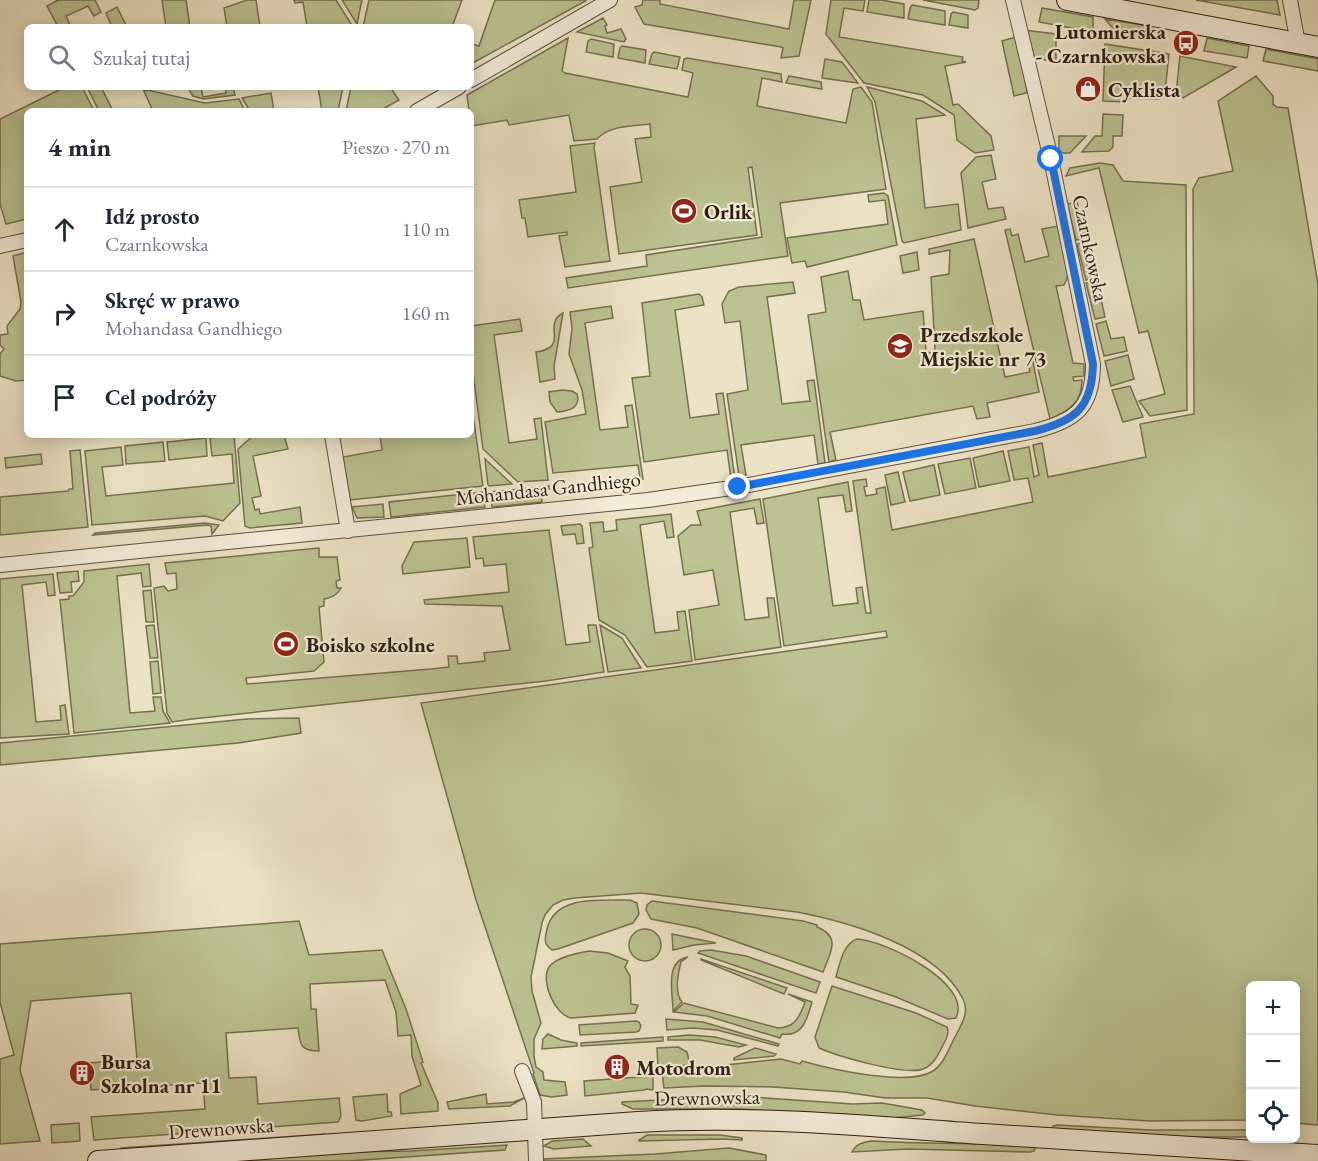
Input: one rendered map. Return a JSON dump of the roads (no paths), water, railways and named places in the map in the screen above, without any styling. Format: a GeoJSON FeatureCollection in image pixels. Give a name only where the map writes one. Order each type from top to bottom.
{"type":"FeatureCollection","features":[{"type":"Feature","properties":{"kind":"main road"},"geometry":{"type":"LineString","coordinates":[[1067,0],[1318,47]]}},
{"type":"Feature","properties":{"kind":"main road","name":"Drewnowska"},"geometry":{"type":"LineString","coordinates":[[98,1161],[677,1119],[781,1120],[1100,1143],[1318,1155]]}},
{"type":"Feature","properties":{"kind":"street"},"geometry":{"type":"LineString","coordinates":[[474,78],[610,0]]}},
{"type":"Feature","properties":{"kind":"street","name":"Czarnkowska"},"geometry":{"type":"LineString","coordinates":[[1013,0],[1047,141],[1092,351],[1093,375],[1087,400]]}},
{"type":"Feature","properties":{"kind":"street"},"geometry":{"type":"LineString","coordinates":[[1290,0],[1298,44]]}},
{"type":"Feature","properties":{"kind":"street"},"geometry":{"type":"LineString","coordinates":[[422,108],[454,90]]}},
{"type":"Feature","properties":{"kind":"street"},"geometry":{"type":"LineString","coordinates":[[0,246],[24,241]]}},
{"type":"Feature","properties":{"kind":"street","name":"Mohandasa Gandhiego"},"geometry":{"type":"LineString","coordinates":[[0,565],[648,500],[729,488],[1043,429],[1066,420],[1080,411],[1087,400]]}},
{"type":"Feature","properties":{"kind":"street"},"geometry":{"type":"LineString","coordinates":[[332,438],[348,531]]}},
{"type":"Feature","properties":{"kind":"street"},"geometry":{"type":"LineString","coordinates":[[522,1071],[534,1102],[537,1161]]}},
{"type":"Feature","properties":{"kind":"place","name":"Lutomierska - Czarnkowska"},"geometry":{"type":"Point","coordinates":[1186,43]}},
{"type":"Feature","properties":{"kind":"place","name":"Cyklista"},"geometry":{"type":"Point","coordinates":[1088,89]}},
{"type":"Feature","properties":{"kind":"place","name":"Orlik"},"geometry":{"type":"Point","coordinates":[684,211]}},
{"type":"Feature","properties":{"kind":"place","name":"Przedszkole Miejskie nr 73"},"geometry":{"type":"Point","coordinates":[900,346]}},
{"type":"Feature","properties":{"kind":"place","name":"Boisko szkolne"},"geometry":{"type":"Point","coordinates":[286,644]}},
{"type":"Feature","properties":{"kind":"place","name":"Motodrom"},"geometry":{"type":"Point","coordinates":[617,1067]}},
{"type":"Feature","properties":{"kind":"place","name":"Bursa Szkolna nr 11"},"geometry":{"type":"Point","coordinates":[82,1073]}}]}
